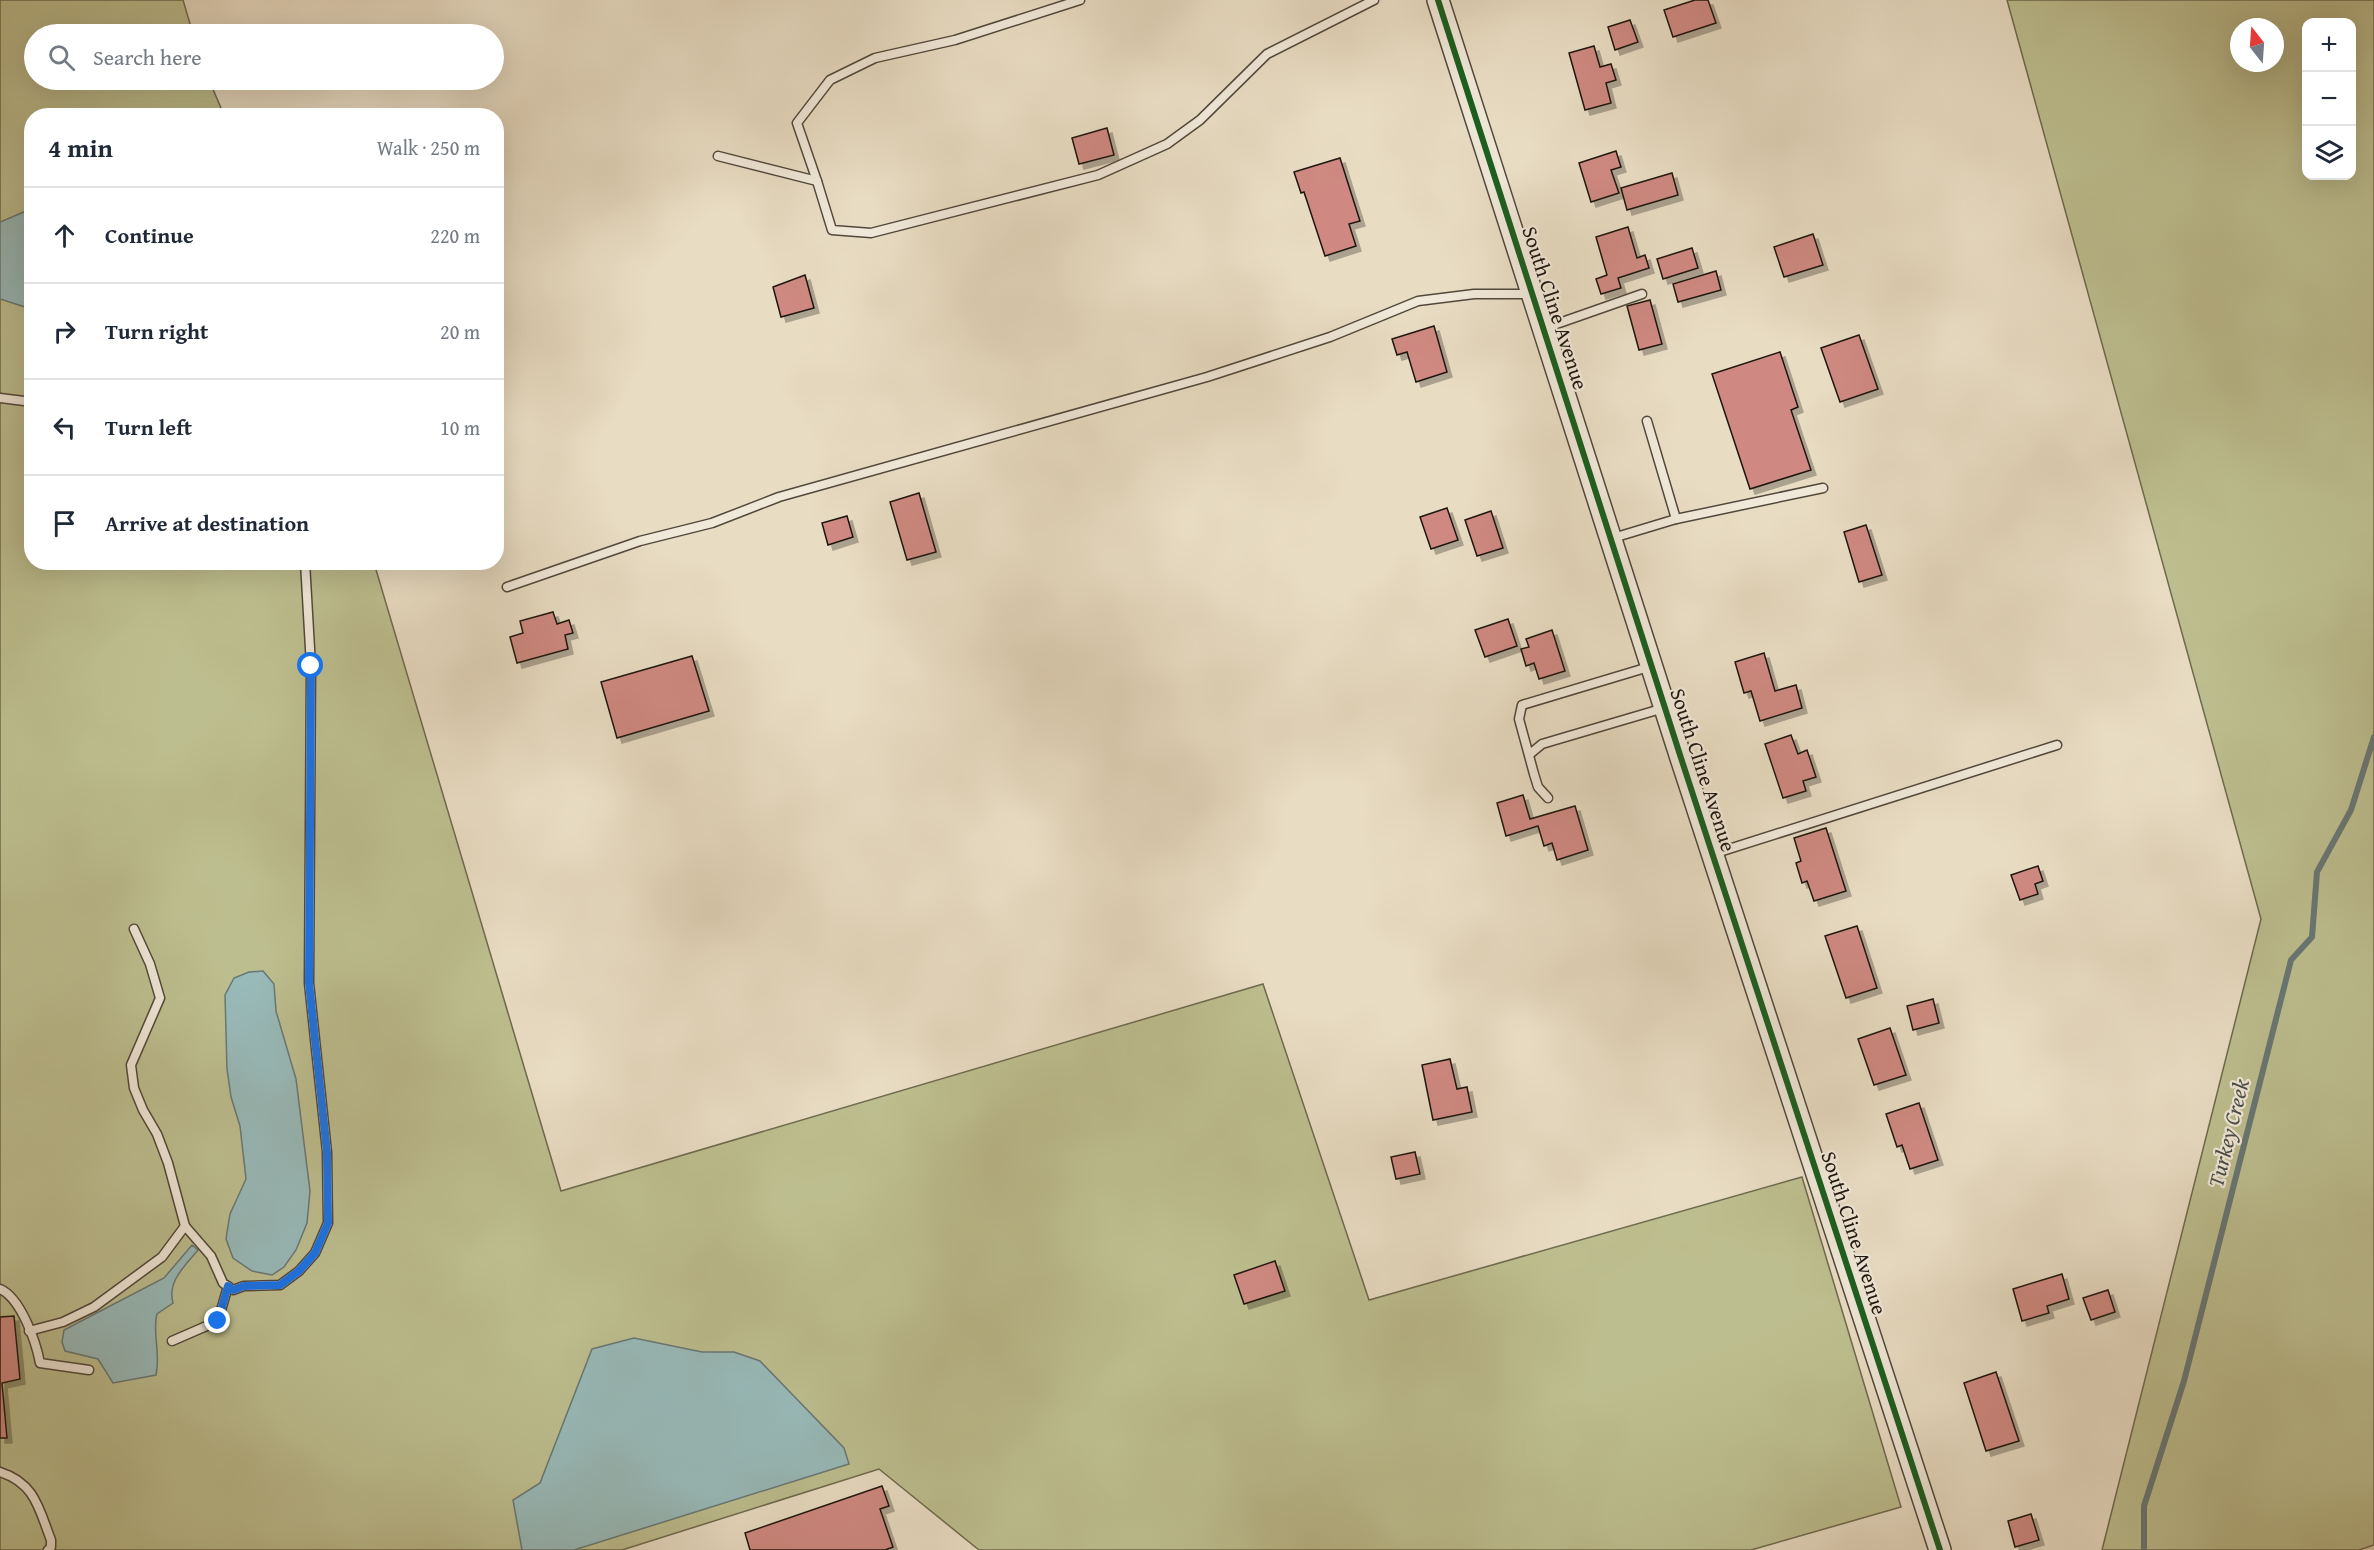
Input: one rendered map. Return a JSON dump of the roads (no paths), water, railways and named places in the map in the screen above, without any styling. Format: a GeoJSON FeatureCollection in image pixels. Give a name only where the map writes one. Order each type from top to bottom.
{"type":"FeatureCollection","features":[{"type":"Feature","properties":{"kind":"street","name":"South Cline Avenue"},"geometry":{"type":"LineString","coordinates":[[1438,0],[1665,707],[1940,1550]]}},
{"type":"Feature","properties":{"kind":"lane"},"geometry":{"type":"LineString","coordinates":[[1080,0],[955,40],[875,58],[830,80],[797,123],[832,230],[871,233],[1098,175],[1167,144],[1200,120],[1267,54],[1374,0]]}},
{"type":"Feature","properties":{"kind":"lane"},"geometry":{"type":"LineString","coordinates":[[718,156],[817,181]]}},
{"type":"Feature","properties":{"kind":"lane"},"geometry":{"type":"LineString","coordinates":[[507,587],[640,541],[712,523],[779,497],[1207,377],[1330,337],[1418,301],[1474,294],[1533,294]]}},
{"type":"Feature","properties":{"kind":"lane"},"geometry":{"type":"LineString","coordinates":[[1544,329],[1642,294]]}},
{"type":"Feature","properties":{"kind":"lane"},"geometry":{"type":"LineString","coordinates":[[0,398],[24,401]]}},
{"type":"Feature","properties":{"kind":"lane"},"geometry":{"type":"LineString","coordinates":[[1647,421],[1676,519]]}},
{"type":"Feature","properties":{"kind":"lane"},"geometry":{"type":"LineString","coordinates":[[1612,538],[1676,519],[1823,488]]}},
{"type":"Feature","properties":{"kind":"lane"},"geometry":{"type":"LineString","coordinates":[[134,928],[150,964],[160,998],[131,1065],[134,1088],[157,1134],[168,1163],[185,1226],[211,1256],[223,1282],[233,1290],[244,1286],[280,1285],[299,1271],[315,1253],[328,1223],[327,1152],[309,983],[311,666],[305,570]]}},
{"type":"Feature","properties":{"kind":"lane"},"geometry":{"type":"LineString","coordinates":[[1548,798],[1538,788],[1519,719],[1522,705],[1652,666]]}},
{"type":"Feature","properties":{"kind":"lane"},"geometry":{"type":"LineString","coordinates":[[1530,754],[1542,744],[1665,707]]}},
{"type":"Feature","properties":{"kind":"lane"},"geometry":{"type":"LineString","coordinates":[[1713,854],[2056,745]]}},
{"type":"Feature","properties":{"kind":"lane"},"geometry":{"type":"LineString","coordinates":[[29,1331],[63,1322],[94,1307],[162,1257],[185,1226]]}},
{"type":"Feature","properties":{"kind":"lane"},"geometry":{"type":"LineString","coordinates":[[172,1341],[218,1321],[228,1286]]}},
{"type":"Feature","properties":{"kind":"lane"},"geometry":{"type":"LineString","coordinates":[[0,1290],[13,1297],[36,1344],[40,1363],[89,1370]]}},
{"type":"Feature","properties":{"kind":"lane"},"geometry":{"type":"LineString","coordinates":[[0,1472],[16,1478],[27,1486],[51,1540],[51,1547],[48,1550]]}},
{"type":"Feature","properties":{"kind":"water"},"geometry":{"type":"Polygon","coordinates":[[[24,212],[24,307],[0,299],[0,222],[24,212]]]}},
{"type":"Feature","properties":{"kind":"water"},"geometry":{"type":"Polygon","coordinates":[[[263,971],[274,984],[276,1011],[296,1079],[310,1191],[307,1223],[296,1250],[284,1267],[272,1275],[252,1271],[233,1258],[226,1239],[230,1214],[246,1179],[240,1126],[231,1097],[227,1069],[225,995],[234,978],[249,972],[263,971]]]}},
{"type":"Feature","properties":{"kind":"water"},"geometry":{"type":"Polygon","coordinates":[[[192,1245],[198,1250],[178,1274],[173,1288],[173,1303],[157,1314],[156,1375],[113,1383],[98,1359],[65,1351],[62,1342],[64,1330],[164,1278],[192,1245]]]}},
{"type":"Feature","properties":{"kind":"water"},"geometry":{"type":"Polygon","coordinates":[[[634,1338],[702,1352],[734,1352],[760,1361],[844,1448],[849,1464],[574,1550],[522,1550],[513,1500],[540,1483],[592,1349],[634,1338]]]}},
{"type":"Feature","properties":{"kind":"waterway","name":"Turkey Creek"},"geometry":{"type":"LineString","coordinates":[[2144,1550],[2144,1506],[2184,1381],[2291,960],[2312,937],[2317,872],[2351,810],[2374,737]]}}]}
